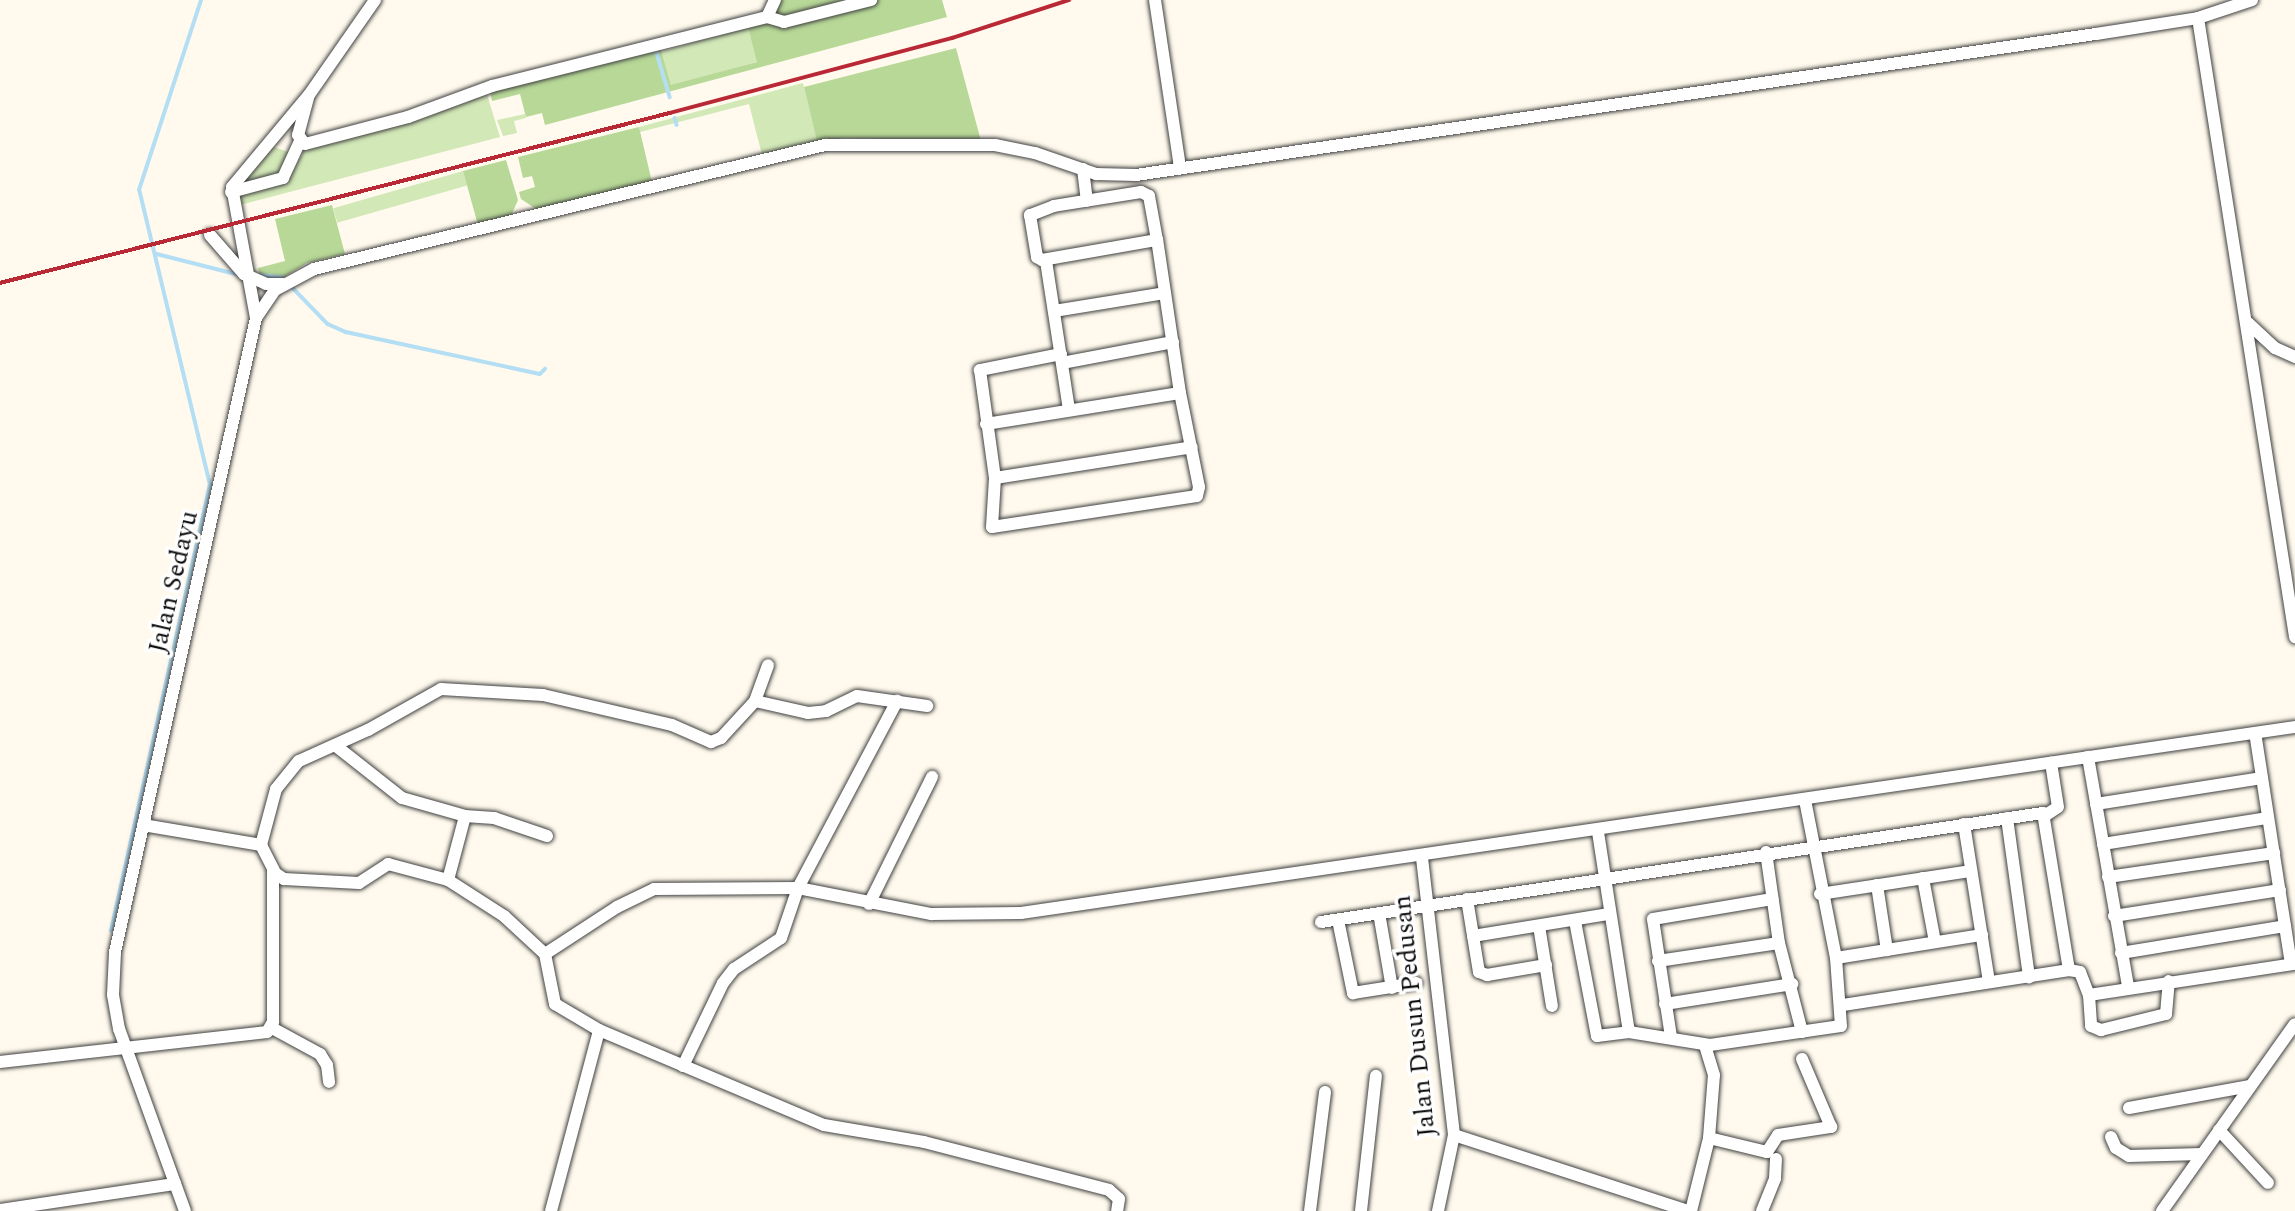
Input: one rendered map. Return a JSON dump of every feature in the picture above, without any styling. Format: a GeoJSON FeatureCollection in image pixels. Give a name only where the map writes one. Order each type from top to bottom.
{"type":"FeatureCollection","features":[{"type":"Feature","properties":{"kind":"street"},"geometry":{"type":"LineString","coordinates":[[231,192],[239,175],[309,95],[375,0]]}},
{"type":"Feature","properties":{"kind":"street"},"geometry":{"type":"LineString","coordinates":[[766,17],[775,0]]}},
{"type":"Feature","properties":{"kind":"street"},"geometry":{"type":"LineString","coordinates":[[300,141],[312,143],[408,117],[492,86],[766,17],[784,22],[871,0]]}},
{"type":"Feature","properties":{"kind":"street"},"geometry":{"type":"LineString","coordinates":[[1154,0],[1180,168]]}},
{"type":"Feature","properties":{"kind":"street"},"geometry":{"type":"LineString","coordinates":[[256,318],[284,284],[341,262],[825,145],[995,145],[1107,176],[1180,168],[2197,18],[2252,0]]}},
{"type":"Feature","properties":{"kind":"street"},"geometry":{"type":"LineString","coordinates":[[2197,18],[2248,323],[2295,637]]}},
{"type":"Feature","properties":{"kind":"street"},"geometry":{"type":"LineString","coordinates":[[231,192],[283,178],[300,141],[309,95]]}},
{"type":"Feature","properties":{"kind":"street"},"geometry":{"type":"LineString","coordinates":[[1083,169],[1087,201]]}},
{"type":"Feature","properties":{"kind":"street"},"geometry":{"type":"LineString","coordinates":[[1107,176],[1111,197]]}},
{"type":"Feature","properties":{"kind":"street","name":"Jalan Sedayu"},"geometry":{"type":"LineString","coordinates":[[185,1211],[115,1011],[115,952],[256,318],[251,278],[231,192]]}},
{"type":"Feature","properties":{"kind":"street"},"geometry":{"type":"LineString","coordinates":[[1157,240],[1046,261],[1037,257],[1032,212],[1145,193],[1157,240],[1173,342],[1180,393],[1199,487],[1193,498],[998,529],[991,523],[995,478],[980,370],[1173,342]]}},
{"type":"Feature","properties":{"kind":"street"},"geometry":{"type":"LineString","coordinates":[[210,234],[225,256],[251,278],[284,284]]}},
{"type":"Feature","properties":{"kind":"street"},"geometry":{"type":"LineString","coordinates":[[1046,261],[1069,411]]}},
{"type":"Feature","properties":{"kind":"street"},"geometry":{"type":"LineString","coordinates":[[1054,311],[1165,293]]}},
{"type":"Feature","properties":{"kind":"street"},"geometry":{"type":"LineString","coordinates":[[2248,323],[2275,348],[2295,357]]}},
{"type":"Feature","properties":{"kind":"street"},"geometry":{"type":"LineString","coordinates":[[986,424],[1180,393]]}},
{"type":"Feature","properties":{"kind":"street"},"geometry":{"type":"LineString","coordinates":[[995,478],[1192,447]]}},
{"type":"Feature","properties":{"kind":"street"},"geometry":{"type":"LineString","coordinates":[[272,1028],[272,869],[261,845],[276,789],[287,773],[312,753],[336,746],[431,691],[449,688],[543,695],[671,725],[711,742],[721,738],[755,701],[768,665]]}},
{"type":"Feature","properties":{"kind":"street"},"geometry":{"type":"LineString","coordinates":[[755,701],[808,713],[826,711],[857,695],[894,708],[927,706]]}},
{"type":"Feature","properties":{"kind":"street"},"geometry":{"type":"LineString","coordinates":[[683,1066],[723,983],[734,969],[781,938],[798,888],[894,708]]}},
{"type":"Feature","properties":{"kind":"street"},"geometry":{"type":"LineString","coordinates":[[541,950],[654,889],[798,888],[869,904],[932,914],[1006,915],[1422,858],[2295,727]]}},
{"type":"Feature","properties":{"kind":"street"},"geometry":{"type":"LineString","coordinates":[[2089,995],[2128,986],[2293,964],[2255,733]]}},
{"type":"Feature","properties":{"kind":"street"},"geometry":{"type":"LineString","coordinates":[[336,746],[402,798],[465,817],[495,818],[547,836]]}},
{"type":"Feature","properties":{"kind":"street"},"geometry":{"type":"LineString","coordinates":[[2088,757],[2128,986]]}},
{"type":"Feature","properties":{"kind":"street"},"geometry":{"type":"LineString","coordinates":[[1321,922],[1766,852],[2007,818],[2046,815],[2057,807],[2051,762]]}},
{"type":"Feature","properties":{"kind":"street"},"geometry":{"type":"LineString","coordinates":[[869,904],[932,777]]}},
{"type":"Feature","properties":{"kind":"street"},"geometry":{"type":"LineString","coordinates":[[2096,804],[2262,778]]}},
{"type":"Feature","properties":{"kind":"street"},"geometry":{"type":"LineString","coordinates":[[1575,921],[1594,1034],[1629,1031],[1705,1045],[1841,1026],[1843,1005],[1836,958],[1820,894],[1805,800]]}},
{"type":"Feature","properties":{"kind":"street"},"geometry":{"type":"LineString","coordinates":[[2046,815],[2068,970]]}},
{"type":"Feature","properties":{"kind":"street"},"geometry":{"type":"LineString","coordinates":[[448,880],[465,817]]}},
{"type":"Feature","properties":{"kind":"street"},"geometry":{"type":"LineString","coordinates":[[2007,818],[2029,977]]}},
{"type":"Feature","properties":{"kind":"street"},"geometry":{"type":"LineString","coordinates":[[2103,844],[2268,818]]}},
{"type":"Feature","properties":{"kind":"street"},"geometry":{"type":"LineString","coordinates":[[143,824],[261,845]]}},
{"type":"Feature","properties":{"kind":"street"},"geometry":{"type":"LineString","coordinates":[[1964,824],[1989,982]]}},
{"type":"Feature","properties":{"kind":"street"},"geometry":{"type":"LineString","coordinates":[[1598,832],[1629,1031]]}},
{"type":"Feature","properties":{"kind":"street"},"geometry":{"type":"LineString","coordinates":[[1766,852],[1779,943],[1792,984],[1802,1031]]}},
{"type":"Feature","properties":{"kind":"street"},"geometry":{"type":"LineString","coordinates":[[2108,877],[2274,853]]}},
{"type":"Feature","properties":{"kind":"street","name":"Jalan Dusun Pedusan"},"geometry":{"type":"LineString","coordinates":[[1422,858],[1454,1135],[1438,1211]]}},
{"type":"Feature","properties":{"kind":"street"},"geometry":{"type":"LineString","coordinates":[[272,869],[284,879],[359,883],[388,863],[448,880],[504,916],[541,950],[555,1004],[599,1030],[824,1125],[924,1142],[1109,1190],[1119,1199],[1117,1211]]}},
{"type":"Feature","properties":{"kind":"street"},"geometry":{"type":"LineString","coordinates":[[1820,894],[1972,871]]}},
{"type":"Feature","properties":{"kind":"street"},"geometry":{"type":"LineString","coordinates":[[1923,878],[1935,942]]}},
{"type":"Feature","properties":{"kind":"street"},"geometry":{"type":"LineString","coordinates":[[1877,885],[1887,950]]}},
{"type":"Feature","properties":{"kind":"street"},"geometry":{"type":"LineString","coordinates":[[2114,916],[2280,890]]}},
{"type":"Feature","properties":{"kind":"street"},"geometry":{"type":"LineString","coordinates":[[1468,899],[1477,968],[1482,974],[1546,965]]}},
{"type":"Feature","properties":{"kind":"street"},"geometry":{"type":"LineString","coordinates":[[1671,1037],[1658,961],[1654,918],[1772,899]]}},
{"type":"Feature","properties":{"kind":"street"},"geometry":{"type":"LineString","coordinates":[[1380,913],[1392,988]]}},
{"type":"Feature","properties":{"kind":"street"},"geometry":{"type":"LineString","coordinates":[[1472,936],[1609,914]]}},
{"type":"Feature","properties":{"kind":"street"},"geometry":{"type":"LineString","coordinates":[[1338,920],[1351,990],[1416,984]]}},
{"type":"Feature","properties":{"kind":"street"},"geometry":{"type":"LineString","coordinates":[[1539,926],[1552,1006]]}},
{"type":"Feature","properties":{"kind":"street"},"geometry":{"type":"LineString","coordinates":[[2121,953],[2285,926]]}},
{"type":"Feature","properties":{"kind":"street"},"geometry":{"type":"LineString","coordinates":[[1836,958],[1982,935]]}},
{"type":"Feature","properties":{"kind":"street"},"geometry":{"type":"LineString","coordinates":[[1658,961],[1779,943]]}},
{"type":"Feature","properties":{"kind":"street"},"geometry":{"type":"LineString","coordinates":[[1843,1005],[2068,970],[2080,972],[2089,995],[2091,1026],[2101,1030],[2166,1014],[2169,981]]}},
{"type":"Feature","properties":{"kind":"street"},"geometry":{"type":"LineString","coordinates":[[1665,1004],[1792,984]]}},
{"type":"Feature","properties":{"kind":"street"},"geometry":{"type":"LineString","coordinates":[[2162,1211],[2295,1024]]}},
{"type":"Feature","properties":{"kind":"street"},"geometry":{"type":"LineString","coordinates":[[0,1062],[125,1045],[260,1034],[272,1028]]}},
{"type":"Feature","properties":{"kind":"street"},"geometry":{"type":"LineString","coordinates":[[272,1028],[320,1054],[327,1065],[329,1082]]}},
{"type":"Feature","properties":{"kind":"street"},"geometry":{"type":"LineString","coordinates":[[551,1211],[599,1030]]}},
{"type":"Feature","properties":{"kind":"street"},"geometry":{"type":"LineString","coordinates":[[1454,1135],[1690,1211],[1709,1138],[1714,1076],[1705,1045]]}},
{"type":"Feature","properties":{"kind":"street"},"geometry":{"type":"LineString","coordinates":[[1709,1138],[1770,1151],[1778,1135],[1831,1127],[1802,1059]]}},
{"type":"Feature","properties":{"kind":"street"},"geometry":{"type":"LineString","coordinates":[[1361,1211],[1376,1076]]}},
{"type":"Feature","properties":{"kind":"street"},"geometry":{"type":"LineString","coordinates":[[2129,1108],[2250,1086]]}},
{"type":"Feature","properties":{"kind":"street"},"geometry":{"type":"LineString","coordinates":[[1310,1211],[1325,1092]]}},
{"type":"Feature","properties":{"kind":"street"},"geometry":{"type":"LineString","coordinates":[[2219,1130],[2268,1183]]}},
{"type":"Feature","properties":{"kind":"street"},"geometry":{"type":"LineString","coordinates":[[2111,1137],[2116,1149],[2129,1156],[2202,1154]]}},
{"type":"Feature","properties":{"kind":"street"},"geometry":{"type":"LineString","coordinates":[[1762,1211],[1775,1178],[1776,1159]]}},
{"type":"Feature","properties":{"kind":"street"},"geometry":{"type":"LineString","coordinates":[[0,1210],[175,1184]]}},
{"type":"Feature","properties":{"kind":"green space"},"geometry":{"type":"Polygon","coordinates":[[[781,0],[942,0],[947,17],[545,125],[542,113],[526,117],[520,94],[492,101],[490,90],[661,50],[671,85],[757,62],[748,27],[774,17],[781,0]]]}},
{"type":"Feature","properties":{"kind":"green space"},"geometry":{"type":"Polygon","coordinates":[[[748,27],[758,62],[671,86],[661,52],[748,27]]]}},
{"type":"Feature","properties":{"kind":"green space"},"geometry":{"type":"Polygon","coordinates":[[[956,48],[981,141],[844,138],[817,142],[804,87],[956,48]]]}},
{"type":"Feature","properties":{"kind":"green space"},"geometry":{"type":"Polygon","coordinates":[[[803,83],[817,142],[762,155],[749,104],[640,132],[639,127],[803,83]]]}},
{"type":"Feature","properties":{"kind":"green space"},"geometry":{"type":"Polygon","coordinates":[[[486,91],[500,137],[240,205],[238,197],[288,181],[306,147],[486,91]]]}},
{"type":"Feature","properties":{"kind":"green space"},"geometry":{"type":"Polygon","coordinates":[[[525,114],[526,118],[514,121],[517,133],[503,136],[497,120],[525,114]]]}},
{"type":"Feature","properties":{"kind":"green space"},"geometry":{"type":"Polygon","coordinates":[[[639,127],[652,182],[539,211],[521,199],[519,192],[535,187],[532,176],[523,178],[518,157],[639,127]]]}},
{"type":"Feature","properties":{"kind":"green space"},"geometry":{"type":"Polygon","coordinates":[[[271,146],[291,153],[280,175],[269,180],[239,183],[271,146]]]}},
{"type":"Feature","properties":{"kind":"green space"},"geometry":{"type":"Polygon","coordinates":[[[506,160],[518,200],[510,218],[478,225],[463,171],[506,160]]]}},
{"type":"Feature","properties":{"kind":"green space"},"geometry":{"type":"Polygon","coordinates":[[[463,171],[467,185],[337,223],[333,208],[463,171]]]}},
{"type":"Feature","properties":{"kind":"green space"},"geometry":{"type":"Polygon","coordinates":[[[332,205],[345,254],[307,263],[279,280],[260,277],[258,268],[285,261],[275,219],[332,205]]]}},
{"type":"Feature","properties":{"kind":"waterway"},"geometry":{"type":"LineString","coordinates":[[111,931],[210,485],[139,190],[201,0]]}},
{"type":"Feature","properties":{"kind":"waterway"},"geometry":{"type":"LineString","coordinates":[[657,53],[670,97]]}},
{"type":"Feature","properties":{"kind":"waterway"},"geometry":{"type":"LineString","coordinates":[[675,118],[677,125]]}},
{"type":"Feature","properties":{"kind":"waterway"},"geometry":{"type":"LineString","coordinates":[[157,254],[240,275]]}},
{"type":"Feature","properties":{"kind":"waterway"},"geometry":{"type":"LineString","coordinates":[[258,275],[281,277]]}},
{"type":"Feature","properties":{"kind":"waterway"},"geometry":{"type":"LineString","coordinates":[[291,286],[328,324],[346,332],[540,374],[545,369]]}},
{"type":"Feature","properties":{"kind":"railway"},"geometry":{"type":"LineString","coordinates":[[0,283],[670,113],[952,38],[1069,0]]}}]}
